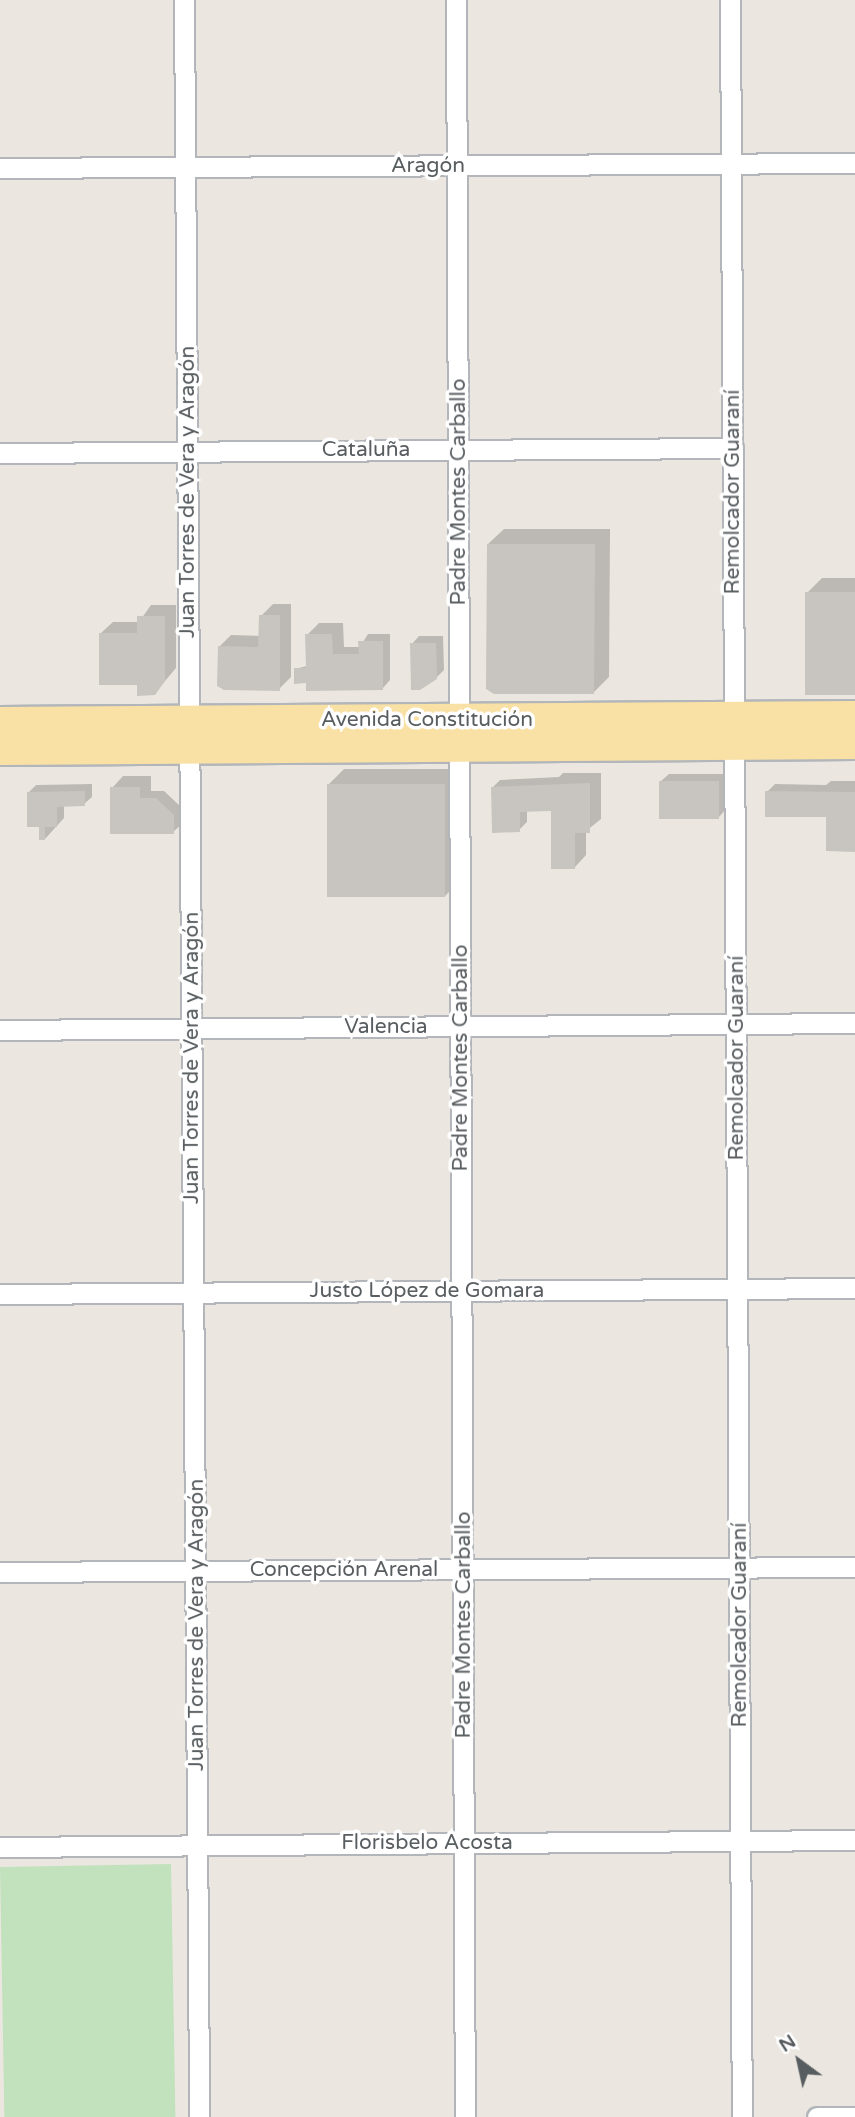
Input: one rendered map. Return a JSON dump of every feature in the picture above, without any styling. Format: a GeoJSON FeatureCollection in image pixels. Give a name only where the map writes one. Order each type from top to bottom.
{"type":"FeatureCollection","features":[{"type":"Feature","properties":{"kind":"main road","name":"Avenida Constitución"},"geometry":{"type":"LineString","coordinates":[[734,731],[855,717]]}},
{"type":"Feature","properties":{"kind":"main road","name":"Avenida Constitución"},"geometry":{"type":"LineString","coordinates":[[0,723],[189,735]]}},
{"type":"Feature","properties":{"kind":"main road","name":"Avenida Constitución"},"geometry":{"type":"LineString","coordinates":[[0,749],[189,735],[734,731],[855,743]]}},
{"type":"Feature","properties":{"kind":"street","name":"Juan Torres de Vera y Aragón"},"geometry":{"type":"LineString","coordinates":[[184,0],[199,2117]]}},
{"type":"Feature","properties":{"kind":"street","name":"Padre Montes Carballo"},"geometry":{"type":"LineString","coordinates":[[456,0],[466,2117]]}},
{"type":"Feature","properties":{"kind":"street","name":"Remolcador Guaraní"},"geometry":{"type":"LineString","coordinates":[[730,0],[742,2117]]}},
{"type":"Feature","properties":{"kind":"street","name":"Aragón"},"geometry":{"type":"LineString","coordinates":[[0,169],[855,163]]}},
{"type":"Feature","properties":{"kind":"street","name":"Cataluña"},"geometry":{"type":"LineString","coordinates":[[0,453],[733,448]]}},
{"type":"Feature","properties":{"kind":"street","name":"Valencia"},"geometry":{"type":"LineString","coordinates":[[0,1030],[855,1023]]}},
{"type":"Feature","properties":{"kind":"street","name":"Justo López de Gomara"},"geometry":{"type":"LineString","coordinates":[[0,1294],[855,1288]]}},
{"type":"Feature","properties":{"kind":"street","name":"Concepción Arenal"},"geometry":{"type":"LineString","coordinates":[[0,1572],[855,1567]]}},
{"type":"Feature","properties":{"kind":"street","name":"Florisbelo Acosta"},"geometry":{"type":"LineString","coordinates":[[0,1847],[855,1840]]}},
{"type":"Feature","properties":{"kind":"street"},"geometry":{"type":"LineString","coordinates":[[817,2117],[855,2117]]}},
{"type":"Feature","properties":{"kind":"green space"},"geometry":{"type":"Polygon","coordinates":[[[171,1864],[175,2117],[4,2117],[0,1867],[171,1864]]]}},
{"type":"Feature","properties":{"kind":"building"},"geometry":{"type":"Polygon","coordinates":[[[487,544],[595,544],[594,694],[494,694],[486,689],[487,544]]]}},
{"type":"Feature","properties":{"kind":"building"},"geometry":{"type":"Polygon","coordinates":[[[805,592],[855,592],[855,695],[805,695],[805,592]]]}},
{"type":"Feature","properties":{"kind":"building"},"geometry":{"type":"Polygon","coordinates":[[[259,615],[280,615],[280,691],[224,690],[217,686],[218,646],[258,647],[259,615]]]}},
{"type":"Feature","properties":{"kind":"building"},"geometry":{"type":"Polygon","coordinates":[[[137,616],[165,616],[165,681],[155,695],[137,696],[137,685],[99,685],[99,633],[137,633],[137,616]]]}},
{"type":"Feature","properties":{"kind":"building"},"geometry":{"type":"Polygon","coordinates":[[[305,634],[332,634],[333,654],[359,654],[358,641],[383,641],[383,690],[306,691],[306,683],[294,684],[294,668],[306,668],[305,634]]]}},
{"type":"Feature","properties":{"kind":"building"},"geometry":{"type":"Polygon","coordinates":[[[410,643],[436,643],[437,679],[420,690],[411,690],[410,643]]]}},
{"type":"Feature","properties":{"kind":"building"},"geometry":{"type":"Polygon","coordinates":[[[659,781],[719,781],[719,819],[659,819],[659,781]]]}},
{"type":"Feature","properties":{"kind":"building"},"geometry":{"type":"Polygon","coordinates":[[[590,783],[590,833],[575,833],[575,869],[551,869],[551,811],[520,812],[520,832],[492,833],[491,787],[590,783]]]}},
{"type":"Feature","properties":{"kind":"building"},"geometry":{"type":"Polygon","coordinates":[[[327,784],[445,784],[445,897],[327,897],[327,784]]]}},
{"type":"Feature","properties":{"kind":"building"},"geometry":{"type":"Polygon","coordinates":[[[110,787],[140,787],[140,798],[156,798],[174,815],[174,834],[110,834],[110,787]]]}},
{"type":"Feature","properties":{"kind":"building"},"geometry":{"type":"Polygon","coordinates":[[[85,791],[85,806],[57,807],[57,827],[45,827],[45,840],[39,840],[39,827],[27,827],[27,792],[85,791]]]}},
{"type":"Feature","properties":{"kind":"building"},"geometry":{"type":"Polygon","coordinates":[[[765,791],[855,792],[855,852],[826,851],[826,817],[765,817],[765,791]]]}}]}
